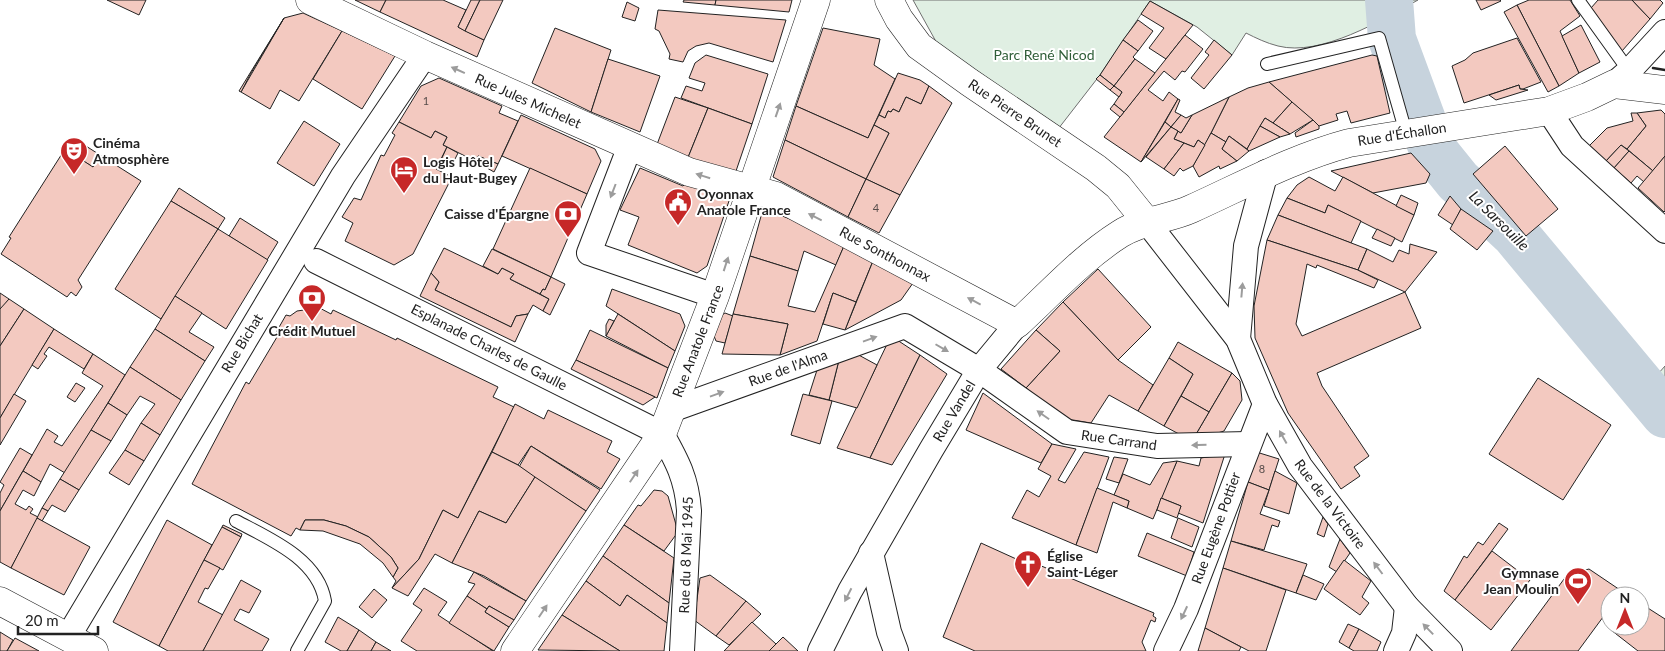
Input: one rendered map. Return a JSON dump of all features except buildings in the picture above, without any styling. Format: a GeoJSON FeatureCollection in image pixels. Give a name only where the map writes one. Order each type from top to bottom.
{"type":"FeatureCollection","features":[{"type":"Feature","properties":{"kind":"main road","name":"Rue Jules Michelet"},"geometry":{"type":"LineString","coordinates":[[310,0],[425,55],[689,172],[750,189]]}},
{"type":"Feature","properties":{"kind":"main road","name":"Rue Anatole France"},"geometry":{"type":"LineString","coordinates":[[515,651],[667,422],[715,296],[816,0]]}},
{"type":"Feature","properties":{"kind":"main road","name":"Rue Pierre Brunet"},"geometry":{"type":"LineString","coordinates":[[889,0],[899,19],[920,46],[969,82],[1096,168],[1118,186],[1147,222]]}},
{"type":"Feature","properties":{"kind":"main road","name":"Rue d'Échallon"},"geometry":{"type":"LineString","coordinates":[[1147,222],[1190,210],[1266,172],[1316,152],[1349,143],[1549,111],[1587,97],[1621,77]]}},
{"type":"Feature","properties":{"kind":"main road"},"geometry":{"type":"LineString","coordinates":[[1621,77],[1665,90]]}},
{"type":"Feature","properties":{"kind":"main road","name":"Rue Sonthonnax"},"geometry":{"type":"LineString","coordinates":[[750,189],[776,196],[1017,324]]}},
{"type":"Feature","properties":{"kind":"main road","name":"Rue Vandel"},"geometry":{"type":"LineString","coordinates":[[1017,324],[1081,264],[1121,233],[1147,222]]}},
{"type":"Feature","properties":{"kind":"main road"},"geometry":{"type":"LineString","coordinates":[[0,601],[94,651]]}},
{"type":"Feature","properties":{"kind":"street"},"geometry":{"type":"LineString","coordinates":[[1621,77],[1663,39]]}},
{"type":"Feature","properties":{"kind":"street","name":"Rue Bichat"},"geometry":{"type":"LineString","coordinates":[[68,637],[343,176],[425,55]]}},
{"type":"Feature","properties":{"kind":"street"},"geometry":{"type":"LineString","coordinates":[[1549,111],[1572,146],[1665,231]]}},
{"type":"Feature","properties":{"kind":"street"},"geometry":{"type":"LineString","coordinates":[[630,146],[590,253],[715,296]]}},
{"type":"Feature","properties":{"kind":"street","name":"Rue de la Victoire"},"geometry":{"type":"LineString","coordinates":[[1238,339],[1246,246],[1266,172]]}},
{"type":"Feature","properties":{"kind":"street","name":"Rue de la Victoire"},"geometry":{"type":"LineString","coordinates":[[1147,222],[1238,339],[1265,404],[1300,466],[1407,607],[1450,651]]}},
{"type":"Feature","properties":{"kind":"street","name":"Esplanade Charles de Gaulle"},"geometry":{"type":"LineString","coordinates":[[316,261],[667,422]]}},
{"type":"Feature","properties":{"kind":"street","name":"Rue Vandel"},"geometry":{"type":"LineString","coordinates":[[820,651],[871,552],[979,370],[1017,324]]}},
{"type":"Feature","properties":{"kind":"street","name":"Rue de l'Alma"},"geometry":{"type":"LineString","coordinates":[[667,422],[905,326]]}},
{"type":"Feature","properties":{"kind":"street","name":"Rue Carrand"},"geometry":{"type":"LineString","coordinates":[[905,326],[979,370],[1067,432],[1157,446],[1248,444]]}},
{"type":"Feature","properties":{"kind":"street","name":"Rue Eugène Pottier"},"geometry":{"type":"LineString","coordinates":[[1166,651],[1186,609],[1265,404]]}},
{"type":"Feature","properties":{"kind":"street","name":"Rue du 8 Mai 1945"},"geometry":{"type":"LineString","coordinates":[[667,422],[688,490],[689,511],[682,651]]}},
{"type":"Feature","properties":{"kind":"street"},"geometry":{"type":"LineString","coordinates":[[871,552],[889,632],[896,651]]}},
{"type":"Feature","properties":{"kind":"street"},"geometry":{"type":"LineString","coordinates":[[1396,651],[1404,633],[1407,607]]}},
{"type":"Feature","properties":{"kind":"lane"},"geometry":{"type":"LineString","coordinates":[[1578,0],[1621,77]]}},
{"type":"Feature","properties":{"kind":"lane"},"geometry":{"type":"LineString","coordinates":[[1267,64],[1379,38],[1425,130]]}},
{"type":"Feature","properties":{"kind":"lane"},"geometry":{"type":"LineString","coordinates":[[236,521],[281,544],[319,578],[326,601],[297,651]]}},
{"type":"Feature","properties":{"kind":"green space","name":"Parc René Nicod"},"geometry":{"type":"Polygon","coordinates":[[[913,0],[1418,0],[1351,35],[1313,46],[1295,48],[1278,46],[1246,33],[1232,55],[1197,27],[1150,1],[1100,75],[1055,133],[939,47],[913,0]]]}},
{"type":"Feature","properties":{"kind":"green space"},"geometry":{"type":"Polygon","coordinates":[[[1665,366],[1665,408],[1649,384],[1665,366]]]}},
{"type":"Feature","properties":{"kind":"waterway","name":"La Sarsouille"},"geometry":{"type":"LineString","coordinates":[[1389,0],[1392,39],[1433,150],[1458,181],[1515,234],[1665,414]]}},
{"type":"Feature","properties":{"kind":"wall"},"geometry":{"type":"LineString","coordinates":[[1653,68],[1665,70]]}},
{"type":"Feature","properties":{"kind":"place","name":"Cinéma Atmosphère"},"geometry":{"type":"Point","coordinates":[74,175]}},
{"type":"Feature","properties":{"kind":"place","name":"Logis Hôtel du Haut-Bugey"},"geometry":{"type":"Point","coordinates":[404,194]}},
{"type":"Feature","properties":{"kind":"place","name":"Oyonnax Anatole France"},"geometry":{"type":"Point","coordinates":[678,226]}},
{"type":"Feature","properties":{"kind":"place","name":"Caisse d'Épargne"},"geometry":{"type":"Point","coordinates":[568,238]}},
{"type":"Feature","properties":{"kind":"place","name":"Crédit Mutuel"},"geometry":{"type":"Point","coordinates":[312,322]}},
{"type":"Feature","properties":{"kind":"place","name":"Église Saint-Léger"},"geometry":{"type":"Point","coordinates":[1028,588]}},
{"type":"Feature","properties":{"kind":"place","name":"Gymnase Jean Moulin"},"geometry":{"type":"Point","coordinates":[1578,605]}}]}
